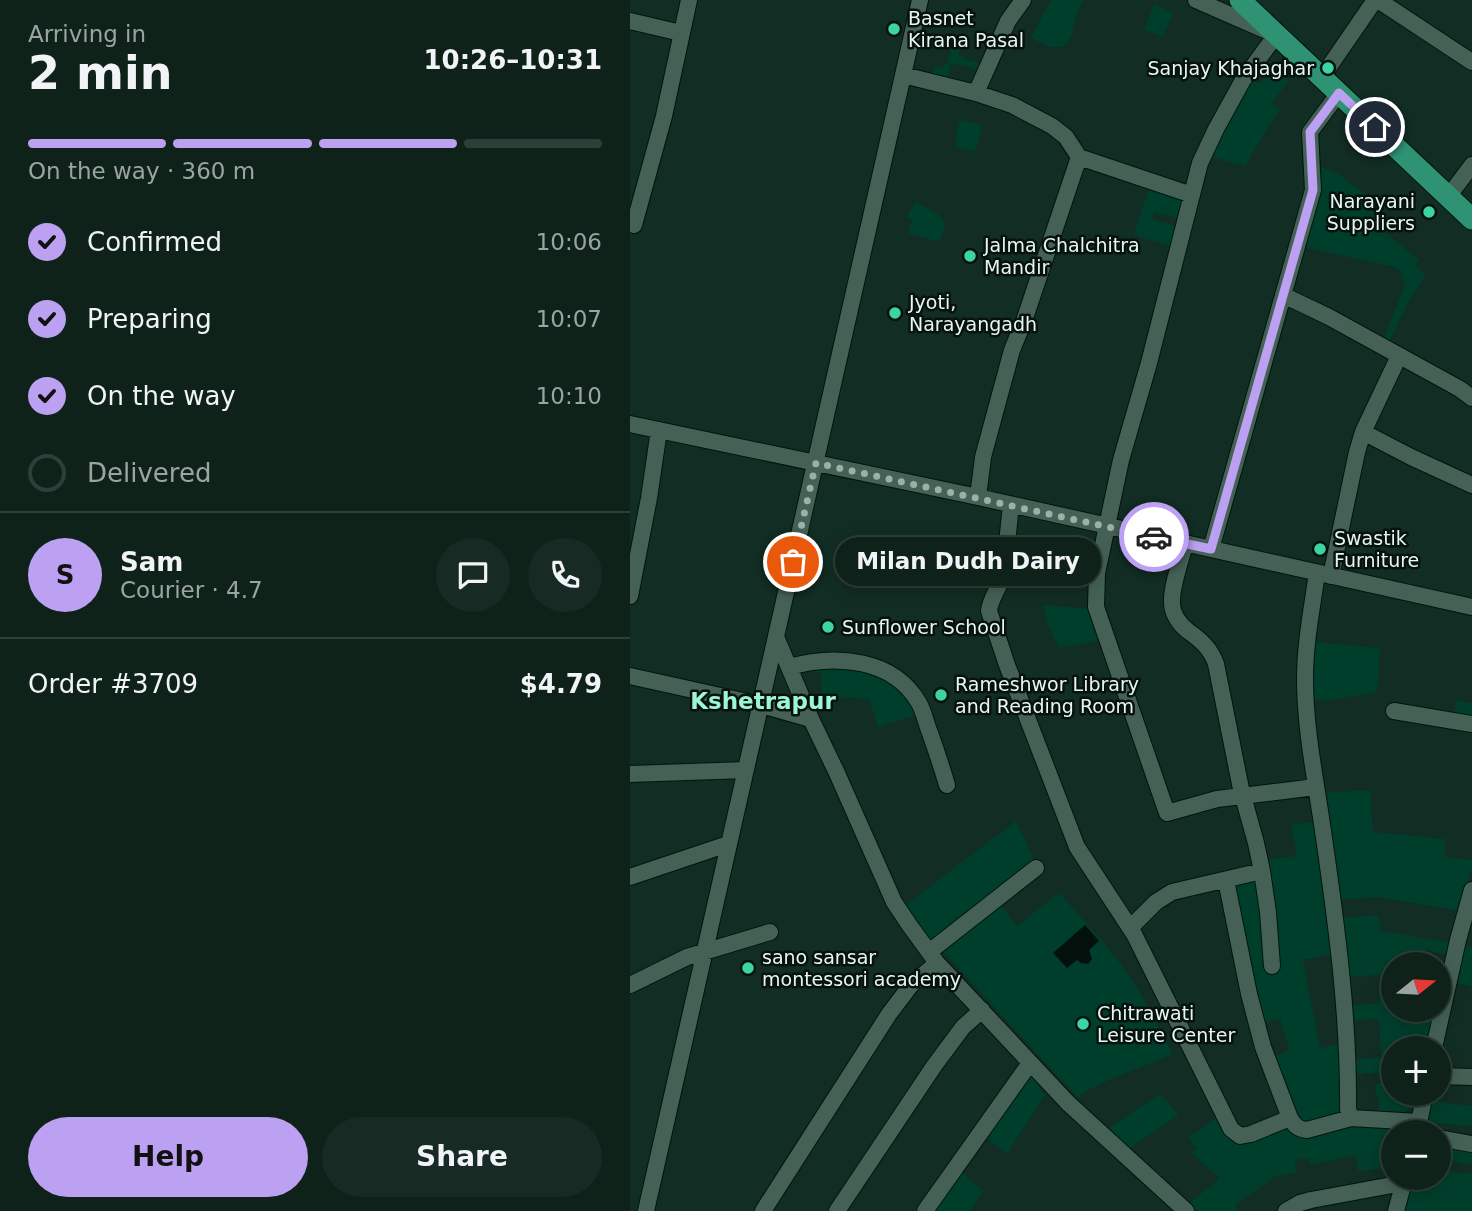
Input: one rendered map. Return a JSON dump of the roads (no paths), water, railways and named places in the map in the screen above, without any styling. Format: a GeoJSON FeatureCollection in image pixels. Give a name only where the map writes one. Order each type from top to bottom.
{"type":"FeatureCollection","features":[{"type":"Feature","properties":{"kind":"main road"},"geometry":{"type":"LineString","coordinates":[[1240,0],[1472,219]]}},
{"type":"Feature","properties":{"kind":"street"},"geometry":{"type":"LineString","coordinates":[[634,225],[664,116],[689,0]]}},
{"type":"Feature","properties":{"kind":"street"},"geometry":{"type":"LineString","coordinates":[[646,1211],[919,0]]}},
{"type":"Feature","properties":{"kind":"street"},"geometry":{"type":"LineString","coordinates":[[976,93],[1008,21],[1023,0]]}},
{"type":"Feature","properties":{"kind":"street"},"geometry":{"type":"LineString","coordinates":[[1196,0],[1276,35],[1243,80],[1200,163],[1149,363],[1121,460],[1096,581],[1096,607],[1167,813],[1217,799],[1316,787]]}},
{"type":"Feature","properties":{"kind":"street"},"geometry":{"type":"LineString","coordinates":[[1322,78],[1376,0],[1472,62]]}},
{"type":"Feature","properties":{"kind":"street"},"geometry":{"type":"LineString","coordinates":[[630,21],[681,33]]}},
{"type":"Feature","properties":{"kind":"street"},"geometry":{"type":"LineString","coordinates":[[903,75],[1013,105],[1052,126],[1066,137],[1079,157],[1192,195]]}},
{"type":"Feature","properties":{"kind":"street"},"geometry":{"type":"LineString","coordinates":[[1211,549],[1313,190],[1310,132],[1339,93]]}},
{"type":"Feature","properties":{"kind":"street"},"geometry":{"type":"LineString","coordinates":[[978,497],[983,457],[1012,350],[1079,157]]}},
{"type":"Feature","properties":{"kind":"street"},"geometry":{"type":"LineString","coordinates":[[1448,197],[1472,165]]}},
{"type":"Feature","properties":{"kind":"street"},"geometry":{"type":"LineString","coordinates":[[1283,295],[1329,317],[1472,398]]}},
{"type":"Feature","properties":{"kind":"street"},"geometry":{"type":"LineString","coordinates":[[1351,1118],[1348,1110],[1346,1029],[1341,976],[1305,682],[1310,622],[1357,452],[1363,432],[1399,356]]}},
{"type":"Feature","properties":{"kind":"street"},"geometry":{"type":"LineString","coordinates":[[630,424],[978,497],[1472,607]]}},
{"type":"Feature","properties":{"kind":"street"},"geometry":{"type":"LineString","coordinates":[[630,596],[659,430]]}},
{"type":"Feature","properties":{"kind":"street"},"geometry":{"type":"LineString","coordinates":[[1363,432],[1472,485]]}},
{"type":"Feature","properties":{"kind":"street"},"geometry":{"type":"LineString","coordinates":[[1011,505],[1000,584],[989,611],[1077,847],[1130,928],[1231,1129],[1240,1136],[1251,1135],[1290,1118]]}},
{"type":"Feature","properties":{"kind":"street"},"geometry":{"type":"LineString","coordinates":[[1185,544],[1171,606],[1182,626],[1200,639],[1214,656],[1243,796],[1262,871],[1272,966]]}},
{"type":"Feature","properties":{"kind":"street"},"geometry":{"type":"LineString","coordinates":[[776,636],[894,902],[933,958],[1068,1103],[1186,1211]]}},
{"type":"Feature","properties":{"kind":"street"},"geometry":{"type":"LineString","coordinates":[[789,667],[827,661],[861,663],[875,666],[901,680],[920,706],[947,785]]}},
{"type":"Feature","properties":{"kind":"street"},"geometry":{"type":"LineString","coordinates":[[630,676],[811,719]]}},
{"type":"Feature","properties":{"kind":"street"},"geometry":{"type":"LineString","coordinates":[[1394,711],[1472,724]]}},
{"type":"Feature","properties":{"kind":"street"},"geometry":{"type":"LineString","coordinates":[[630,774],[746,770]]}},
{"type":"Feature","properties":{"kind":"street"},"geometry":{"type":"LineString","coordinates":[[630,877],[728,844]]}},
{"type":"Feature","properties":{"kind":"street"},"geometry":{"type":"LineString","coordinates":[[763,1211],[889,1014],[911,985],[933,958],[1035,867]]}},
{"type":"Feature","properties":{"kind":"street"},"geometry":{"type":"LineString","coordinates":[[1130,928],[1165,895],[1262,871]]}},
{"type":"Feature","properties":{"kind":"street"},"geometry":{"type":"LineString","coordinates":[[1226,880],[1249,994],[1263,1047],[1295,1126],[1307,1130],[1351,1118],[1381,1122]]}},
{"type":"Feature","properties":{"kind":"street"},"geometry":{"type":"LineString","coordinates":[[1437,1036],[1465,941],[1472,890]]}},
{"type":"Feature","properties":{"kind":"street"},"geometry":{"type":"LineString","coordinates":[[630,985],[687,957],[770,932]]}},
{"type":"Feature","properties":{"kind":"street"},"geometry":{"type":"LineString","coordinates":[[837,1211],[949,1046],[963,1027],[982,1010]]}},
{"type":"Feature","properties":{"kind":"street"},"geometry":{"type":"LineString","coordinates":[[925,1211],[1030,1063]]}},
{"type":"Feature","properties":{"kind":"street"},"geometry":{"type":"LineString","coordinates":[[1451,1076],[1472,1077]]}},
{"type":"Feature","properties":{"kind":"street"},"geometry":{"type":"LineString","coordinates":[[1451,1140],[1472,1144]]}},
{"type":"Feature","properties":{"kind":"street"},"geometry":{"type":"LineString","coordinates":[[1286,1211],[1300,1203],[1381,1185]]}},
{"type":"Feature","properties":{"kind":"street"},"geometry":{"type":"LineString","coordinates":[[1396,1211],[1401,1190]]}},
{"type":"Feature","properties":{"kind":"place","name":"Basnet Kirana Pasal"},"geometry":{"type":"Point","coordinates":[894,29]}},
{"type":"Feature","properties":{"kind":"place","name":"Sanjay Khajaghar"},"geometry":{"type":"Point","coordinates":[1328,68]}},
{"type":"Feature","properties":{"kind":"place","name":"Narayani Suppliers"},"geometry":{"type":"Point","coordinates":[1429,212]}},
{"type":"Feature","properties":{"kind":"place","name":"Jalma Chalchitra Mandir"},"geometry":{"type":"Point","coordinates":[970,256]}},
{"type":"Feature","properties":{"kind":"place","name":"Jyoti, Narayangadh"},"geometry":{"type":"Point","coordinates":[895,313]}},
{"type":"Feature","properties":{"kind":"place","name":"Swastik Furniture"},"geometry":{"type":"Point","coordinates":[1320,549]}},
{"type":"Feature","properties":{"kind":"place","name":"Milan Dudh Dairy"},"geometry":{"type":"Point","coordinates":[793,562]}},
{"type":"Feature","properties":{"kind":"place","name":"Sunflower School"},"geometry":{"type":"Point","coordinates":[828,627]}},
{"type":"Feature","properties":{"kind":"place","name":"Rameshwor Library and Reading Room"},"geometry":{"type":"Point","coordinates":[941,695]}},
{"type":"Feature","properties":{"kind":"place","name":"sano sansar montessori academy"},"geometry":{"type":"Point","coordinates":[748,968]}},
{"type":"Feature","properties":{"kind":"place","name":"Chitrawati Leisure Center"},"geometry":{"type":"Point","coordinates":[1083,1024]}},
{"type":"Feature","properties":{"kind":"district","name":"Kshetrapur"},"geometry":{"type":"Point","coordinates":[763,701]}}]}
